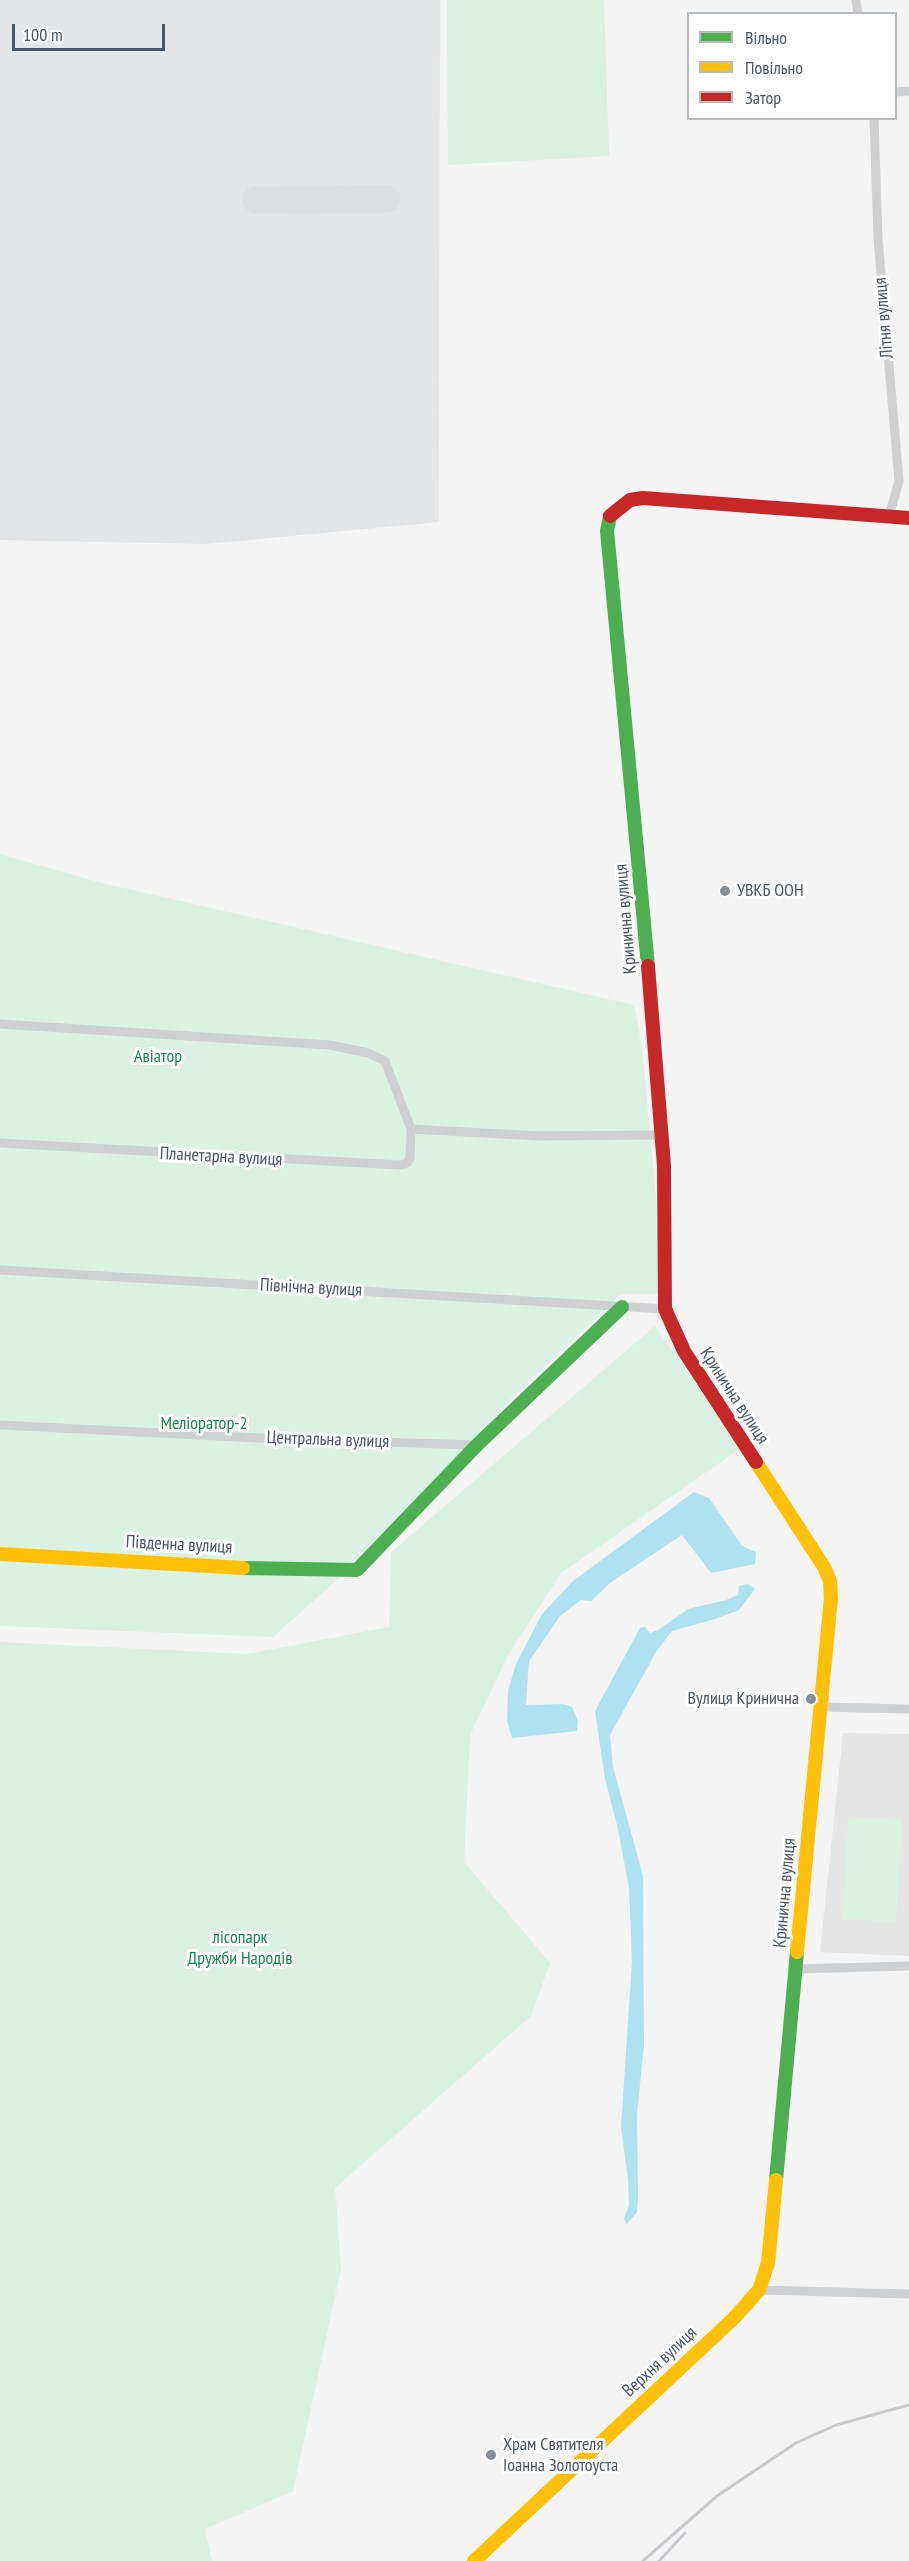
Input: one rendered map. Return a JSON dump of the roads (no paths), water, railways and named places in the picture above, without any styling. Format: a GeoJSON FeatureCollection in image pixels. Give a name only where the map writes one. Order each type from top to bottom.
{"type":"FeatureCollection","features":[{"type":"Feature","properties":{"kind":"street","name":"Літня вулиця"},"geometry":{"type":"LineString","coordinates":[[874,120],[878,239],[899,481],[889,516]]}},
{"type":"Feature","properties":{"kind":"street","name":"Кринична вулиця"},"geometry":{"type":"LineString","coordinates":[[759,2290],[768,2263],[831,1598],[830,1581],[824,1567],[684,1351],[665,1309],[661,1135],[652,1007],[607,531],[610,516],[619,507],[630,500],[643,498],[889,516]]}},
{"type":"Feature","properties":{"kind":"street"},"geometry":{"type":"LineString","coordinates":[[889,516],[909,518]]}},
{"type":"Feature","properties":{"kind":"street"},"geometry":{"type":"LineString","coordinates":[[0,1024],[330,1045],[368,1053],[385,1062],[411,1130],[539,1136],[661,1135]]}},
{"type":"Feature","properties":{"kind":"street","name":"Планетарна вулиця"},"geometry":{"type":"LineString","coordinates":[[0,1143],[400,1165],[407,1163],[410,1158],[411,1130]]}},
{"type":"Feature","properties":{"kind":"street","name":"Північна вулиця"},"geometry":{"type":"LineString","coordinates":[[0,1270],[665,1309]]}},
{"type":"Feature","properties":{"kind":"street"},"geometry":{"type":"LineString","coordinates":[[477,1445],[622,1307]]}},
{"type":"Feature","properties":{"kind":"street","name":"Центральна вулиця"},"geometry":{"type":"LineString","coordinates":[[0,1425],[278,1439],[477,1445]]}},
{"type":"Feature","properties":{"kind":"street","name":"Південна вулиця"},"geometry":{"type":"LineString","coordinates":[[0,1554],[284,1570],[357,1570],[477,1445]]}},
{"type":"Feature","properties":{"kind":"street"},"geometry":{"type":"LineString","coordinates":[[821,1707],[909,1709]]}},
{"type":"Feature","properties":{"kind":"street"},"geometry":{"type":"LineString","coordinates":[[796,1969],[909,1966]]}},
{"type":"Feature","properties":{"kind":"street"},"geometry":{"type":"LineString","coordinates":[[759,2290],[909,2294]]}},
{"type":"Feature","properties":{"kind":"street","name":"Верхня вулиця"},"geometry":{"type":"LineString","coordinates":[[474,2561],[734,2318],[759,2290]]}},
{"type":"Feature","properties":{"kind":"water"},"geometry":{"type":"Polygon","coordinates":[[[694,1492],[709,1498],[742,1546],[756,1552],[755,1564],[711,1573],[682,1535],[610,1583],[591,1601],[581,1600],[560,1616],[529,1661],[526,1705],[563,1704],[572,1707],[578,1721],[577,1731],[512,1738],[507,1721],[508,1691],[516,1664],[542,1614],[573,1581],[694,1492]]]}},
{"type":"Feature","properties":{"kind":"water"},"geometry":{"type":"Polygon","coordinates":[[[748,1584],[755,1589],[739,1610],[672,1631],[656,1652],[610,1735],[613,1767],[643,1876],[644,2045],[637,2114],[638,2199],[637,2212],[627,2224],[624,2219],[629,2205],[628,2179],[621,2127],[632,1962],[629,1888],[618,1829],[605,1779],[595,1711],[640,1628],[645,1627],[650,1633],[658,1630],[688,1609],[738,1595],[739,1586],[748,1584]]]}},
{"type":"Feature","properties":{"kind":"railway"},"geometry":{"type":"LineString","coordinates":[[643,2561],[717,2496],[796,2443],[836,2425],[909,2405]]}},
{"type":"Feature","properties":{"kind":"railway"},"geometry":{"type":"LineString","coordinates":[[659,2561],[685,2533]]}},
{"type":"Feature","properties":{"kind":"place","name":"УВКБ ООН"},"geometry":{"type":"Point","coordinates":[725,891]}},
{"type":"Feature","properties":{"kind":"place","name":"Вулиця Кринична"},"geometry":{"type":"Point","coordinates":[811,1699]}},
{"type":"Feature","properties":{"kind":"place","name":"Храм Святителя Іоанна Золотоуста"},"geometry":{"type":"Point","coordinates":[491,2455]}},
{"type":"Feature","properties":{"kind":"park label","name":"Авіатор"},"geometry":{"type":"Point","coordinates":[158,1057]}},
{"type":"Feature","properties":{"kind":"park label","name":"Меліоратор-2"},"geometry":{"type":"Point","coordinates":[204,1424]}},
{"type":"Feature","properties":{"kind":"park label","name":"лісопарк Дружби Народів"},"geometry":{"type":"Point","coordinates":[240,1948]}}]}
